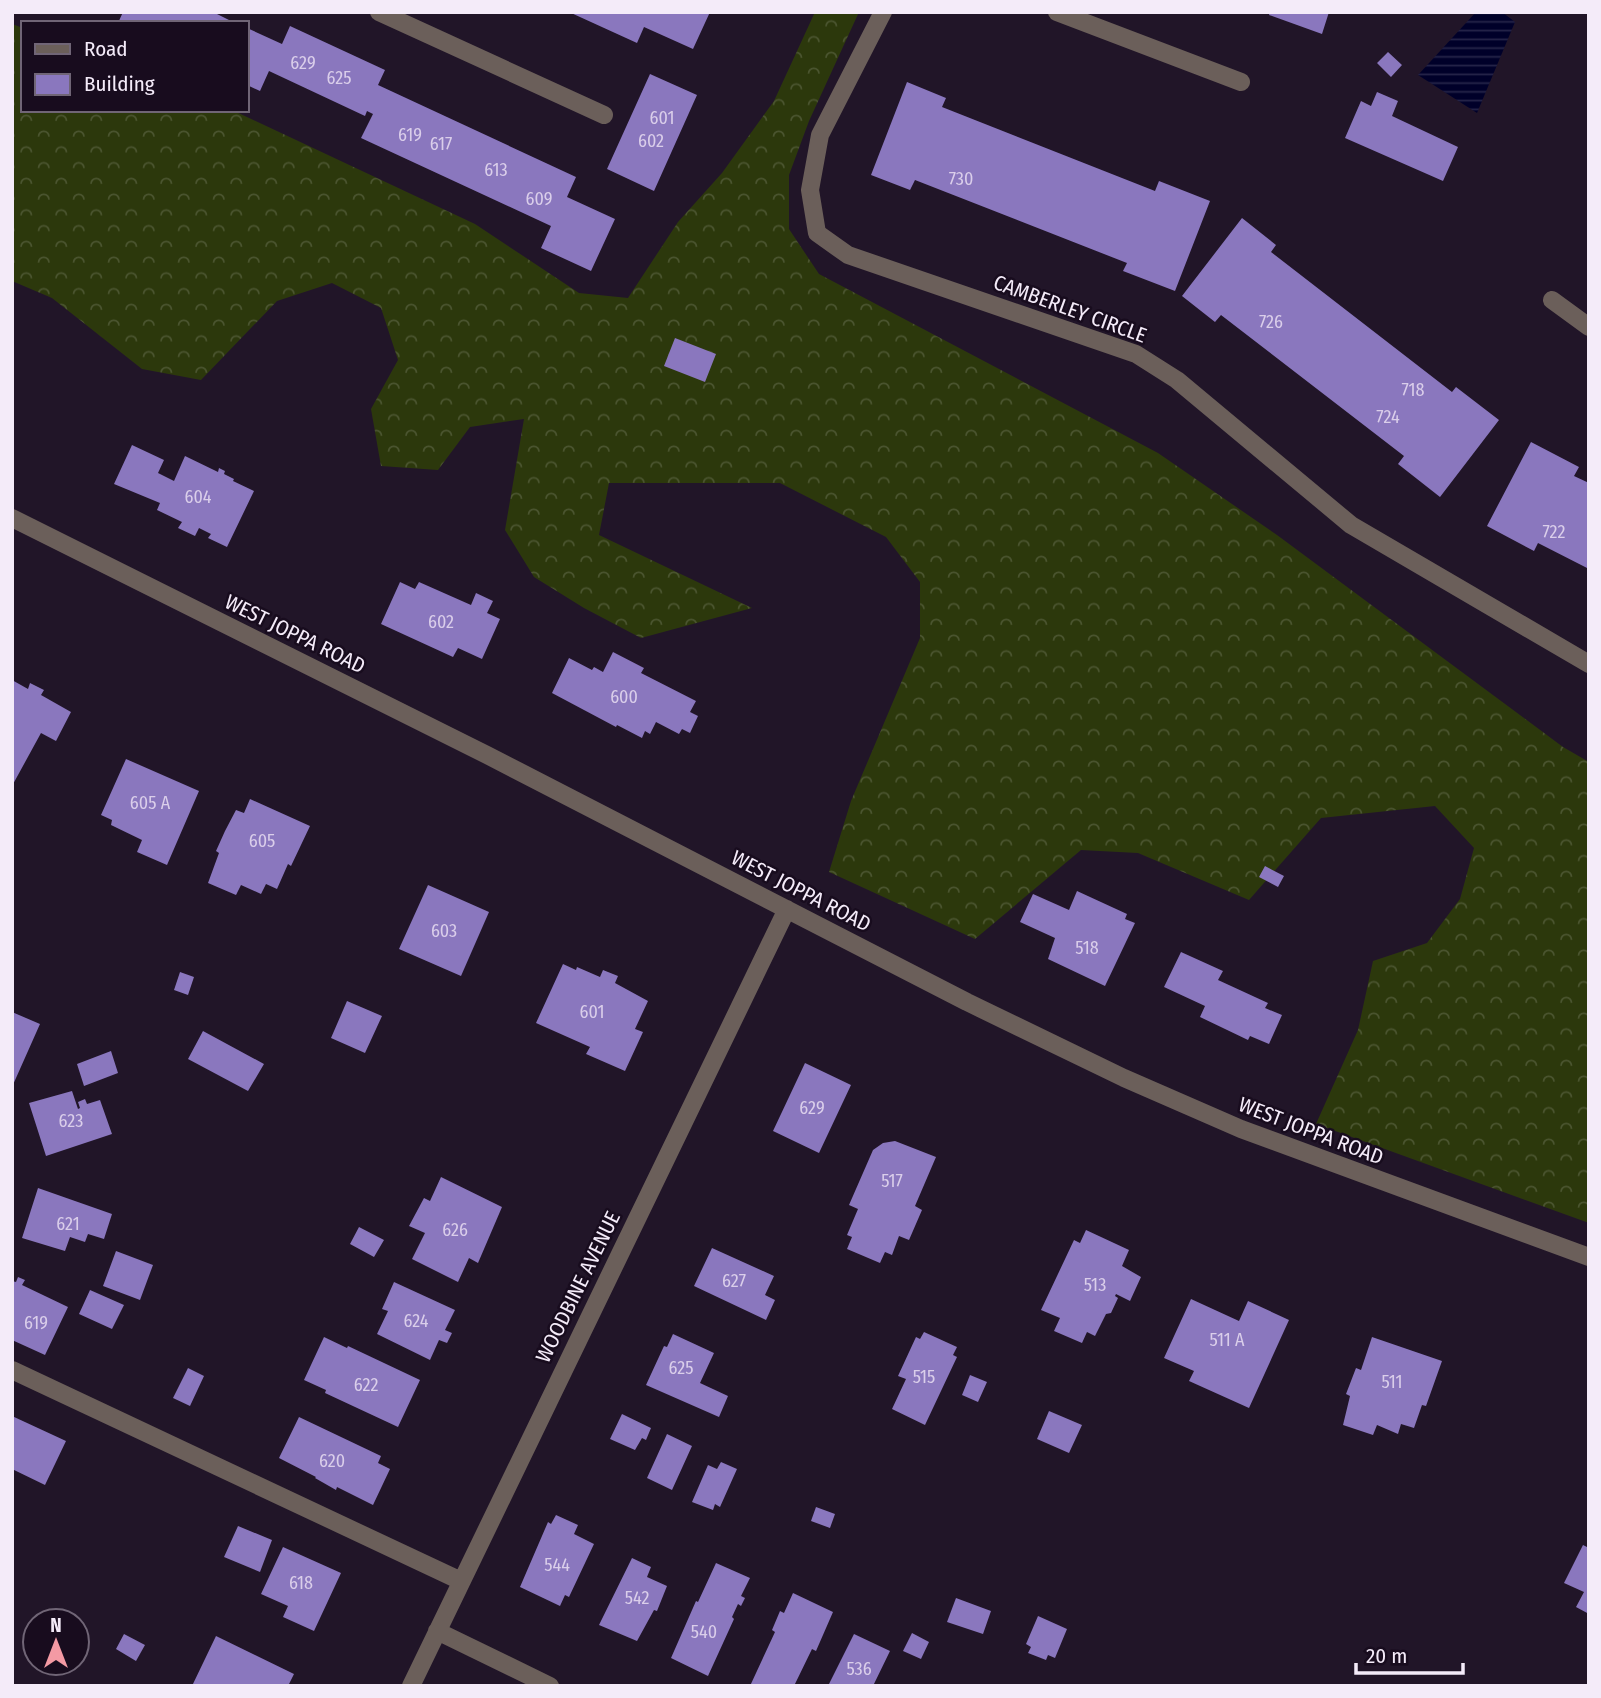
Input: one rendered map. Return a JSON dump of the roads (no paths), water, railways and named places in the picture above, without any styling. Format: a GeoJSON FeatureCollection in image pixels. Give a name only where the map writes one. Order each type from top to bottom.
{"type":"FeatureCollection","features":[{"type":"Feature","properties":{"kind":"street"},"geometry":{"type":"LineString","coordinates":[[379,12],[604,115]]}},
{"type":"Feature","properties":{"kind":"street","name":"CAMBERLEY CIRCLE"},"geometry":{"type":"LineString","coordinates":[[883,12],[820,135],[810,190],[817,233],[848,255],[1136,354],[1177,380],[1351,525],[1589,664]]}},
{"type":"Feature","properties":{"kind":"street"},"geometry":{"type":"LineString","coordinates":[[1056,12],[1241,82]]}},
{"type":"Feature","properties":{"kind":"street"},"geometry":{"type":"LineString","coordinates":[[1552,300],[1589,327]]}},
{"type":"Feature","properties":{"kind":"street","name":"WEST JOPPA ROAD"},"geometry":{"type":"LineString","coordinates":[[12,518],[487,755],[1041,1039],[1241,1129],[1589,1257]]}},
{"type":"Feature","properties":{"kind":"street","name":"WOODBINE AVENUE"},"geometry":{"type":"LineString","coordinates":[[411,1686],[787,909]]}},
{"type":"Feature","properties":{"kind":"street"},"geometry":{"type":"LineString","coordinates":[[12,1370],[461,1581]]}},
{"type":"Feature","properties":{"kind":"street"},"geometry":{"type":"LineString","coordinates":[[437,1631],[550,1686]]}},
{"type":"Feature","properties":{"kind":"water"},"geometry":{"type":"Polygon","coordinates":[[[1476,12],[1502,12],[1515,22],[1477,113],[1418,75],[1476,12]]]}}]}
